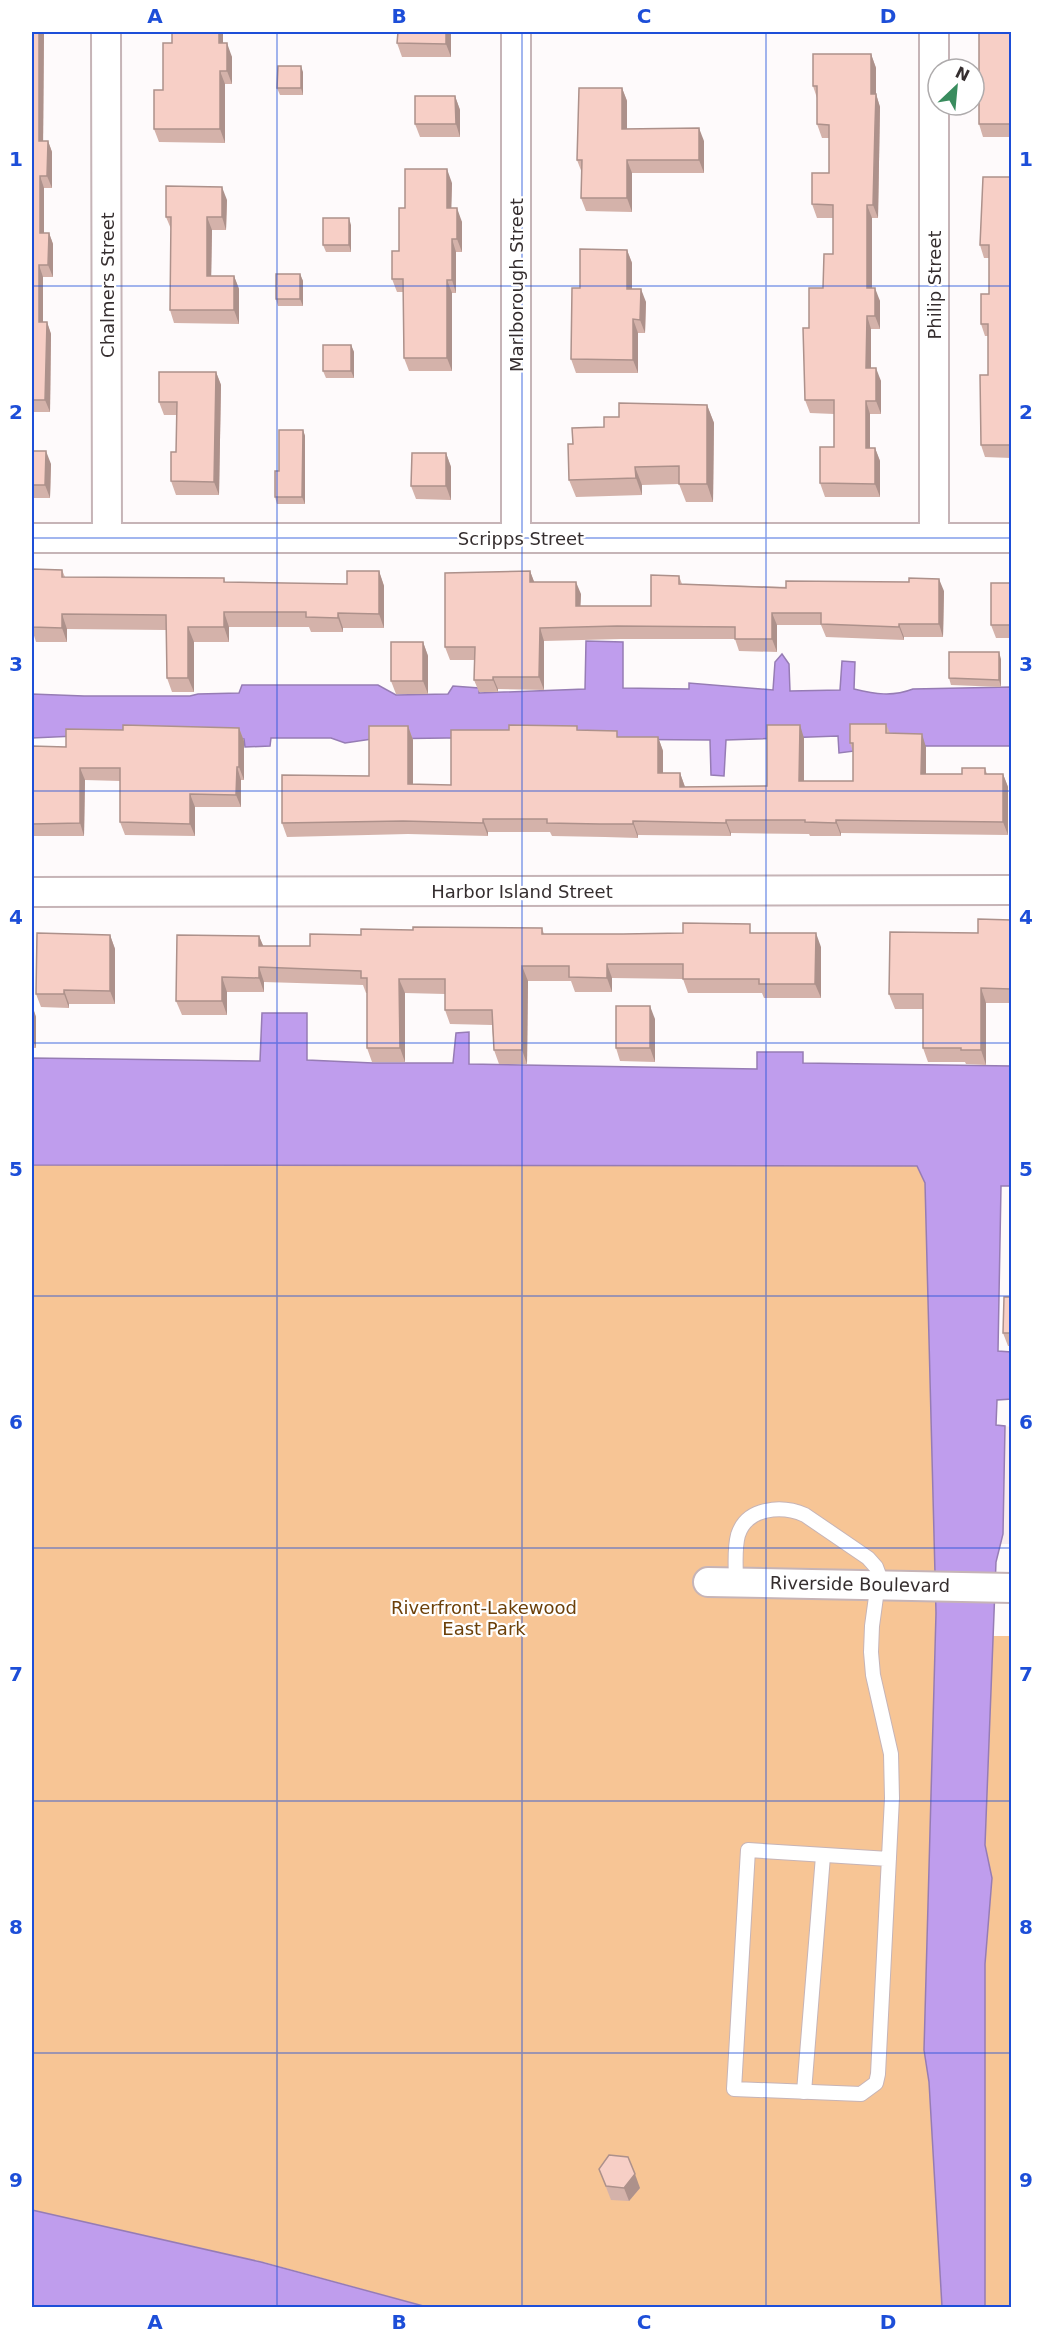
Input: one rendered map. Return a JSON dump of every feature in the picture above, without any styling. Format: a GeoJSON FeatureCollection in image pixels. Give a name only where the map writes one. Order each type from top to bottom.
{"type":"FeatureCollection","features":[{"type":"Feature","properties":{"kind":"street","name":"Chalmers Street"},"geometry":{"type":"LineString","coordinates":[[106,32],[107,538]]}},
{"type":"Feature","properties":{"kind":"street","name":"Marlborough Street"},"geometry":{"type":"LineString","coordinates":[[516,32],[516,538]]}},
{"type":"Feature","properties":{"kind":"street","name":"Philip Street"},"geometry":{"type":"LineString","coordinates":[[934,32],[934,538]]}},
{"type":"Feature","properties":{"kind":"street","name":"Scripps Street"},"geometry":{"type":"LineString","coordinates":[[32,538],[1011,538]]}},
{"type":"Feature","properties":{"kind":"street","name":"Harbor Island Street"},"geometry":{"type":"LineString","coordinates":[[32,892],[1011,890]]}},
{"type":"Feature","properties":{"kind":"street","name":"Riverside Boulevard"},"geometry":{"type":"LineString","coordinates":[[708,1582],[1005,1588]]}},
{"type":"Feature","properties":{"kind":"lane"},"geometry":{"type":"LineString","coordinates":[[736,1582],[738,1533],[754,1515],[775,1508],[795,1510],[805,1515],[868,1558],[876,1567],[879,1584],[872,1626],[871,1652],[873,1675],[891,1754],[893,1775],[889,1859],[878,2074],[876,2083],[861,2094],[734,2089],[748,1850],[889,1859]]}},
{"type":"Feature","properties":{"kind":"lane"},"geometry":{"type":"LineString","coordinates":[[804,2092],[823,1856]]}},
{"type":"Feature","properties":{"kind":"shaded area"},"geometry":{"type":"Polygon","coordinates":[[[586,641],[623,642],[623,688],[689,689],[689,683],[773,690],[775,662],[782,654],[789,664],[790,691],[840,690],[842,661],[855,662],[854,689],[869,692],[891,694],[913,689],[1011,687],[1011,746],[893,746],[839,753],[838,736],[726,740],[724,776],[711,775],[710,740],[447,738],[372,739],[345,743],[331,738],[271,738],[270,746],[245,747],[244,739],[98,735],[32,738],[32,694],[190,696],[239,693],[242,685],[378,685],[396,695],[448,694],[453,686],[479,688],[479,693],[585,689],[586,641]]]}},
{"type":"Feature","properties":{"kind":"shaded area"},"geometry":{"type":"Polygon","coordinates":[[[262,1013],[307,1013],[307,1060],[453,1063],[456,1033],[469,1032],[469,1064],[757,1069],[757,1052],[803,1052],[803,1063],[1011,1066],[1011,1186],[1001,1186],[998,1351],[1011,1352],[1012,1399],[997,1400],[996,1425],[1005,1426],[1003,1534],[996,1562],[985,1845],[992,1878],[985,1964],[985,2307],[942,2307],[929,2082],[924,2050],[936,1613],[925,1183],[917,1166],[32,1165],[32,1058],[260,1061],[262,1013]]]}},
{"type":"Feature","properties":{"kind":"shaded area"},"geometry":{"type":"Polygon","coordinates":[[[1005,1426],[1011,1427],[1011,1544],[1001,1544],[1005,1426]]]}},
{"type":"Feature","properties":{"kind":"shaded area"},"geometry":{"type":"Polygon","coordinates":[[[32,2210],[261,2262],[427,2307],[32,2307],[32,2210]]]}},
{"type":"Feature","properties":{"kind":"green space","name":"Riverfront-Lakewood East Park"},"geometry":{"type":"Polygon","coordinates":[[[32,1165],[917,1166],[925,1183],[936,1613],[924,2050],[929,2082],[942,2307],[427,2307],[267,2263],[32,2210],[32,1165]]]}},
{"type":"Feature","properties":{"kind":"green space"},"geometry":{"type":"Polygon","coordinates":[[[992,1636],[1012,1636],[1012,2307],[985,2308],[985,1964],[992,1878],[985,1845],[992,1636]]]}},
{"type":"Feature","properties":{"kind":"building"},"geometry":{"type":"Polygon","coordinates":[[[32,32],[39,32],[39,141],[48,141],[47,176],[40,176],[40,233],[49,233],[48,265],[39,265],[39,322],[47,322],[45,400],[32,400],[32,32]]]}},
{"type":"Feature","properties":{"kind":"building"},"geometry":{"type":"Polygon","coordinates":[[[172,32],[219,32],[219,43],[227,43],[227,71],[220,71],[220,129],[154,129],[154,90],[163,90],[163,43],[172,43],[172,32]]]}},
{"type":"Feature","properties":{"kind":"building"},"geometry":{"type":"Polygon","coordinates":[[[398,32],[446,32],[446,44],[397,43],[398,32]]]}},
{"type":"Feature","properties":{"kind":"building"},"geometry":{"type":"Polygon","coordinates":[[[979,32],[1011,32],[1011,124],[979,124],[979,117],[986,117],[986,57],[979,57],[979,32]]]}},
{"type":"Feature","properties":{"kind":"building"},"geometry":{"type":"Polygon","coordinates":[[[813,54],[871,54],[871,94],[876,94],[873,205],[867,205],[867,288],[875,288],[875,316],[867,316],[866,368],[876,368],[876,401],[866,401],[866,448],[875,448],[875,484],[820,483],[820,447],[834,447],[834,400],[805,400],[803,328],[809,328],[809,288],[823,288],[824,254],[833,254],[833,205],[812,204],[812,173],[829,173],[829,125],[817,124],[817,86],[813,86],[813,54]]]}},
{"type":"Feature","properties":{"kind":"building"},"geometry":{"type":"Polygon","coordinates":[[[278,66],[301,66],[301,88],[277,88],[278,66]]]}},
{"type":"Feature","properties":{"kind":"building"},"geometry":{"type":"Polygon","coordinates":[[[579,88],[622,88],[622,129],[699,128],[699,160],[627,160],[627,198],[581,198],[582,160],[577,160],[579,88]]]}},
{"type":"Feature","properties":{"kind":"building"},"geometry":{"type":"Polygon","coordinates":[[[415,96],[455,96],[456,124],[415,124],[415,96]]]}},
{"type":"Feature","properties":{"kind":"building"},"geometry":{"type":"Polygon","coordinates":[[[405,169],[447,169],[447,208],[457,208],[457,239],[452,239],[452,280],[447,280],[447,358],[404,358],[403,279],[392,279],[392,251],[399,251],[399,208],[405,208],[405,169]]]}},
{"type":"Feature","properties":{"kind":"building"},"geometry":{"type":"Polygon","coordinates":[[[983,177],[1011,177],[1011,445],[981,445],[980,375],[988,375],[988,324],[981,324],[981,294],[989,294],[989,245],[980,245],[983,177]]]}},
{"type":"Feature","properties":{"kind":"building"},"geometry":{"type":"Polygon","coordinates":[[[166,186],[222,187],[222,217],[207,217],[207,276],[234,276],[234,310],[170,310],[171,217],[166,217],[166,186]]]}},
{"type":"Feature","properties":{"kind":"building"},"geometry":{"type":"Polygon","coordinates":[[[323,218],[349,218],[349,245],[323,245],[323,218]]]}},
{"type":"Feature","properties":{"kind":"building"},"geometry":{"type":"Polygon","coordinates":[[[580,249],[627,250],[627,289],[641,289],[640,320],[633,319],[633,360],[571,359],[572,288],[580,288],[580,249]]]}},
{"type":"Feature","properties":{"kind":"building"},"geometry":{"type":"Polygon","coordinates":[[[276,274],[300,274],[300,299],[276,299],[276,274]]]}},
{"type":"Feature","properties":{"kind":"building"},"geometry":{"type":"Polygon","coordinates":[[[323,345],[351,345],[351,371],[323,371],[323,345]]]}},
{"type":"Feature","properties":{"kind":"building"},"geometry":{"type":"Polygon","coordinates":[[[159,372],[216,372],[214,482],[171,481],[171,452],[176,452],[177,402],[159,402],[159,372]]]}},
{"type":"Feature","properties":{"kind":"building"},"geometry":{"type":"Polygon","coordinates":[[[619,403],[707,405],[707,484],[679,484],[679,466],[635,467],[636,478],[569,480],[568,444],[573,444],[572,428],[604,427],[604,417],[619,417],[619,403]]]}},
{"type":"Feature","properties":{"kind":"building"},"geometry":{"type":"Polygon","coordinates":[[[279,430],[303,430],[302,497],[275,497],[275,471],[279,471],[279,430]]]}},
{"type":"Feature","properties":{"kind":"building"},"geometry":{"type":"Polygon","coordinates":[[[32,451],[46,451],[45,485],[32,485],[32,451]]]}},
{"type":"Feature","properties":{"kind":"building"},"geometry":{"type":"Polygon","coordinates":[[[412,453],[446,453],[446,486],[411,486],[412,453]]]}},
{"type":"Feature","properties":{"kind":"building"},"geometry":{"type":"Polygon","coordinates":[[[32,569],[62,570],[62,577],[224,578],[224,582],[347,584],[347,571],[379,571],[379,614],[338,613],[338,618],[306,617],[306,612],[224,612],[224,627],[188,627],[188,678],[167,678],[166,615],[62,614],[62,628],[32,627],[32,569]]]}},
{"type":"Feature","properties":{"kind":"building"},"geometry":{"type":"Polygon","coordinates":[[[530,571],[530,582],[576,582],[576,606],[651,606],[651,575],[679,576],[679,584],[786,588],[786,581],[909,582],[909,578],[939,579],[939,624],[899,624],[899,627],[821,624],[821,613],[772,613],[772,639],[735,639],[735,627],[540,628],[539,677],[493,677],[493,680],[474,680],[475,647],[445,647],[445,573],[530,571]]]}},
{"type":"Feature","properties":{"kind":"building"},"geometry":{"type":"Polygon","coordinates":[[[991,583],[1011,583],[1011,625],[991,625],[991,583]]]}},
{"type":"Feature","properties":{"kind":"building"},"geometry":{"type":"Polygon","coordinates":[[[391,642],[423,642],[423,681],[391,681],[391,642]]]}},
{"type":"Feature","properties":{"kind":"building"},"geometry":{"type":"Polygon","coordinates":[[[949,652],[999,652],[999,680],[949,678],[949,652]]]}},
{"type":"Feature","properties":{"kind":"building"},"geometry":{"type":"Polygon","coordinates":[[[850,724],[886,724],[886,733],[922,734],[921,774],[962,774],[962,768],[985,768],[985,774],[1003,774],[1003,822],[836,820],[836,823],[805,822],[805,820],[726,820],[726,823],[633,821],[633,824],[600,824],[547,823],[547,819],[483,819],[483,823],[403,821],[282,823],[282,775],[369,776],[369,726],[408,726],[408,784],[451,785],[451,730],[509,730],[509,725],[577,726],[577,730],[617,731],[617,737],[658,737],[658,773],[680,773],[680,787],[767,786],[767,725],[800,725],[799,781],[853,781],[853,743],[850,743],[850,724]]]}},
{"type":"Feature","properties":{"kind":"building"},"geometry":{"type":"Polygon","coordinates":[[[123,725],[239,728],[236,795],[190,794],[190,824],[120,822],[120,768],[80,768],[80,823],[32,824],[32,746],[66,747],[66,729],[123,730],[123,725]]]}},
{"type":"Feature","properties":{"kind":"building"},"geometry":{"type":"Polygon","coordinates":[[[978,919],[1011,920],[1011,989],[981,988],[981,1050],[923,1048],[923,994],[889,994],[890,932],[978,933],[978,919]]]}},
{"type":"Feature","properties":{"kind":"building"},"geometry":{"type":"Polygon","coordinates":[[[683,923],[750,924],[750,933],[816,933],[815,984],[759,984],[759,979],[683,979],[683,964],[607,964],[607,978],[569,977],[569,966],[522,966],[522,1050],[494,1050],[492,1010],[445,1010],[445,979],[399,979],[400,1048],[367,1048],[367,978],[361,978],[361,971],[259,967],[259,978],[222,977],[222,1001],[176,1001],[177,935],[259,936],[259,946],[310,946],[310,934],[361,935],[361,929],[542,928],[542,934],[683,933],[683,923]]]}},
{"type":"Feature","properties":{"kind":"building"},"geometry":{"type":"Polygon","coordinates":[[[37,933],[110,935],[110,991],[64,990],[64,994],[36,994],[37,933]]]}},
{"type":"Feature","properties":{"kind":"building"},"geometry":{"type":"Polygon","coordinates":[[[616,1006],[650,1006],[650,1048],[616,1048],[616,1006]]]}},
{"type":"Feature","properties":{"kind":"building"},"geometry":{"type":"Polygon","coordinates":[[[1004,1297],[1011,1297],[1011,1333],[1003,1333],[1004,1297]]]}},
{"type":"Feature","properties":{"kind":"building"},"geometry":{"type":"Polygon","coordinates":[[[609,2155],[628,2157],[635,2174],[624,2188],[606,2186],[599,2169],[609,2155]]]}}]}
